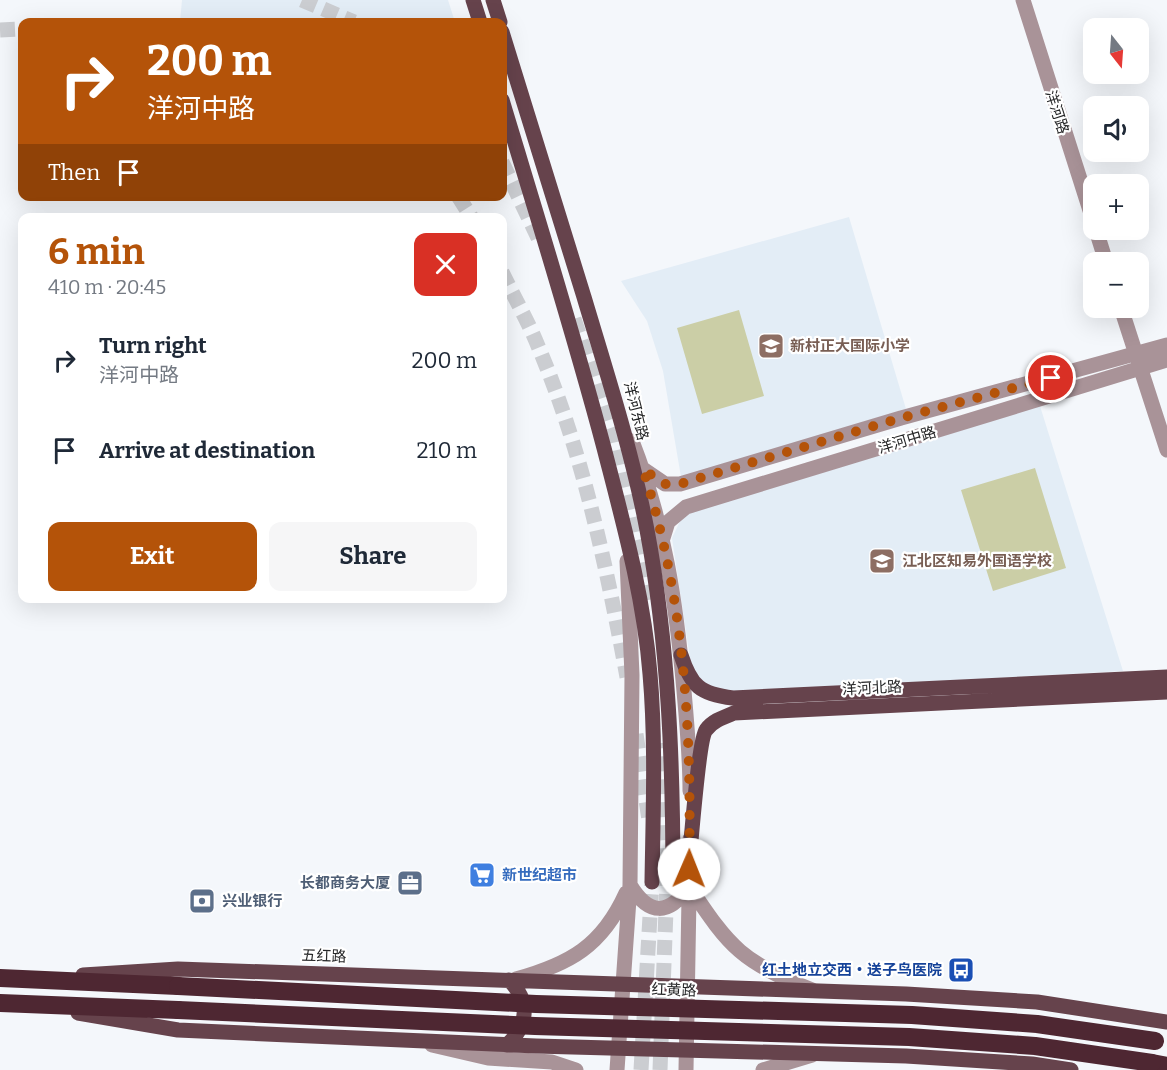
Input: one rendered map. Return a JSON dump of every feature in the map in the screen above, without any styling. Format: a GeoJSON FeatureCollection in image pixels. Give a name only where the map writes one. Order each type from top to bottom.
{"type":"FeatureCollection","features":[{"type":"Feature","properties":{"kind":"highway","name":"五红路"},"geometry":{"type":"LineString","coordinates":[[0,978],[178,986]]}},
{"type":"Feature","properties":{"kind":"highway","name":"红黄路"},"geometry":{"type":"LineString","coordinates":[[178,986],[536,1004],[912,1015],[1037,1024],[1161,1042]]}},
{"type":"Feature","properties":{"kind":"highway"},"geometry":{"type":"LineString","coordinates":[[0,1002],[534,1026],[909,1037],[1035,1046],[1159,1064]]}},
{"type":"Feature","properties":{"kind":"main road"},"geometry":{"type":"LineString","coordinates":[[473,0],[479,18]]}},
{"type":"Feature","properties":{"kind":"main road"},"geometry":{"type":"LineString","coordinates":[[493,0],[499,18]]}},
{"type":"Feature","properties":{"kind":"main road","name":"洋河东路"},"geometry":{"type":"LineString","coordinates":[[507,48],[612,391],[646,527],[657,591],[673,764],[673,883]]}},
{"type":"Feature","properties":{"kind":"main road"},"geometry":{"type":"LineString","coordinates":[[507,117],[591,398],[626,532],[650,673],[653,766],[652,882]]}},
{"type":"Feature","properties":{"kind":"main road","name":"洋河北路"},"geometry":{"type":"LineString","coordinates":[[681,655],[688,676],[704,692],[733,698],[1167,677]]}},
{"type":"Feature","properties":{"kind":"main road","name":"洋河北路"},"geometry":{"type":"LineString","coordinates":[[690,851],[700,766],[700,742],[706,729],[734,713],[1167,692]]}},
{"type":"Feature","properties":{"kind":"main road","name":"五红路"},"geometry":{"type":"LineString","coordinates":[[22,979],[178,969],[812,990],[1037,1002],[1163,1020]]}},
{"type":"Feature","properties":{"kind":"main road"},"geometry":{"type":"LineString","coordinates":[[507,1045],[518,1034],[524,1023],[525,1013],[519,990],[509,980]]}},
{"type":"Feature","properties":{"kind":"main road"},"geometry":{"type":"LineString","coordinates":[[812,990],[792,999],[784,1008],[781,1023],[784,1037],[795,1047],[819,1053]]}},
{"type":"Feature","properties":{"kind":"main road"},"geometry":{"type":"LineString","coordinates":[[23,1003],[178,1030],[619,1049],[906,1056],[1032,1064],[1071,1070]]}},
{"type":"Feature","properties":{"kind":"street","name":"洋河路"},"geometry":{"type":"LineString","coordinates":[[1023,0],[1083,188]]}},
{"type":"Feature","properties":{"kind":"street"},"geometry":{"type":"LineString","coordinates":[[1124,318],[1167,450]]}},
{"type":"Feature","properties":{"kind":"street","name":"洋河中路"},"geometry":{"type":"LineString","coordinates":[[663,538],[668,522],[686,507],[1138,361],[1167,345]]}},
{"type":"Feature","properties":{"kind":"street","name":"洋河中路"},"geometry":{"type":"LineString","coordinates":[[643,469],[664,484],[680,484],[901,418],[1138,361],[1167,360]]}},
{"type":"Feature","properties":{"kind":"street"},"geometry":{"type":"LineString","coordinates":[[612,391],[643,469],[663,538],[681,655],[690,765],[686,1070]]}},
{"type":"Feature","properties":{"kind":"street"},"geometry":{"type":"LineString","coordinates":[[617,1070],[625,984],[630,885],[633,686],[626,532]]}},
{"type":"Feature","properties":{"kind":"street"},"geometry":{"type":"LineString","coordinates":[[630,885],[639,899],[647,905],[660,909],[679,902],[689,886]]}},
{"type":"Feature","properties":{"kind":"street"},"geometry":{"type":"LineString","coordinates":[[509,980],[547,970],[584,950],[615,917],[630,885]]}},
{"type":"Feature","properties":{"kind":"street"},"geometry":{"type":"LineString","coordinates":[[689,886],[717,928],[748,960],[766,971],[812,990]]}},
{"type":"Feature","properties":{"kind":"street"},"geometry":{"type":"LineString","coordinates":[[414,1041],[488,1058],[552,1062],[576,1070]]}},
{"type":"Feature","properties":{"kind":"street"},"geometry":{"type":"LineString","coordinates":[[763,1070],[819,1053]]}},
{"type":"Feature","properties":{"kind":"shaded area"},"geometry":{"type":"Polygon","coordinates":[[[182,0],[448,0],[454,18],[180,18],[182,0]]]}},
{"type":"Feature","properties":{"kind":"shaded area","name":"新村正大国际小学"},"geometry":{"type":"Polygon","coordinates":[[[849,217],[906,409],[681,477],[663,371],[647,321],[621,281],[849,217]]]}},
{"type":"Feature","properties":{"kind":"shaded area","name":"江北区知易外国语学校"},"geometry":{"type":"Polygon","coordinates":[[[1040,406],[1123,671],[730,693],[706,688],[691,665],[672,538],[683,515],[1040,406]]]}},
{"type":"Feature","properties":{"kind":"green space"},"geometry":{"type":"Polygon","coordinates":[[[739,310],[764,396],[702,414],[677,328],[739,310]]]}},
{"type":"Feature","properties":{"kind":"green space"},"geometry":{"type":"Polygon","coordinates":[[[1035,468],[1066,568],[993,591],[961,490],[1035,468]]]}},
{"type":"Feature","properties":{"kind":"tunnel"},"geometry":{"type":"LineString","coordinates":[[302,0],[345,18]]}},
{"type":"Feature","properties":{"kind":"tunnel"},"geometry":{"type":"LineString","coordinates":[[0,30],[18,29]]}},
{"type":"Feature","properties":{"kind":"tunnel"},"geometry":{"type":"LineString","coordinates":[[507,173],[540,242]]}},
{"type":"Feature","properties":{"kind":"tunnel"},"geometry":{"type":"LineString","coordinates":[[461,201],[469,213]]}},
{"type":"Feature","properties":{"kind":"tunnel"},"geometry":{"type":"LineString","coordinates":[[507,282],[534,337],[568,427],[592,509],[627,677]]}},
{"type":"Feature","properties":{"kind":"tunnel"},"geometry":{"type":"LineString","coordinates":[[574,319],[614,438],[642,567],[648,606]]}},
{"type":"Feature","properties":{"kind":"tunnel"},"geometry":{"type":"LineString","coordinates":[[636,734],[649,820]]}},
{"type":"Feature","properties":{"kind":"tunnel"},"geometry":{"type":"LineString","coordinates":[[660,743],[667,883],[660,1070]]}},
{"type":"Feature","properties":{"kind":"tunnel"},"geometry":{"type":"LineString","coordinates":[[641,1070],[652,882]]}},
{"type":"Feature","properties":{"kind":"place","name":"新村正大国际小学"},"geometry":{"type":"Point","coordinates":[771,346]}},
{"type":"Feature","properties":{"kind":"place","name":"江北区知易外国语学校"},"geometry":{"type":"Point","coordinates":[882,561]}},
{"type":"Feature","properties":{"kind":"place","name":"新世纪超市"},"geometry":{"type":"Point","coordinates":[482,875]}},
{"type":"Feature","properties":{"kind":"place","name":"长都商务大厦"},"geometry":{"type":"Point","coordinates":[410,883]}},
{"type":"Feature","properties":{"kind":"place","name":"兴业银行"},"geometry":{"type":"Point","coordinates":[202,901]}},
{"type":"Feature","properties":{"kind":"place","name":"红土地立交西‧送子鸟医院"},"geometry":{"type":"Point","coordinates":[961,970]}},
{"type":"Feature","properties":{"kind":"route"},"geometry":{"type":"LineString","coordinates":[[689,869],[690,765],[681,655],[672,586],[660,524],[643,469],[664,484],[680,484],[901,418],[1051,378]]}}]}
